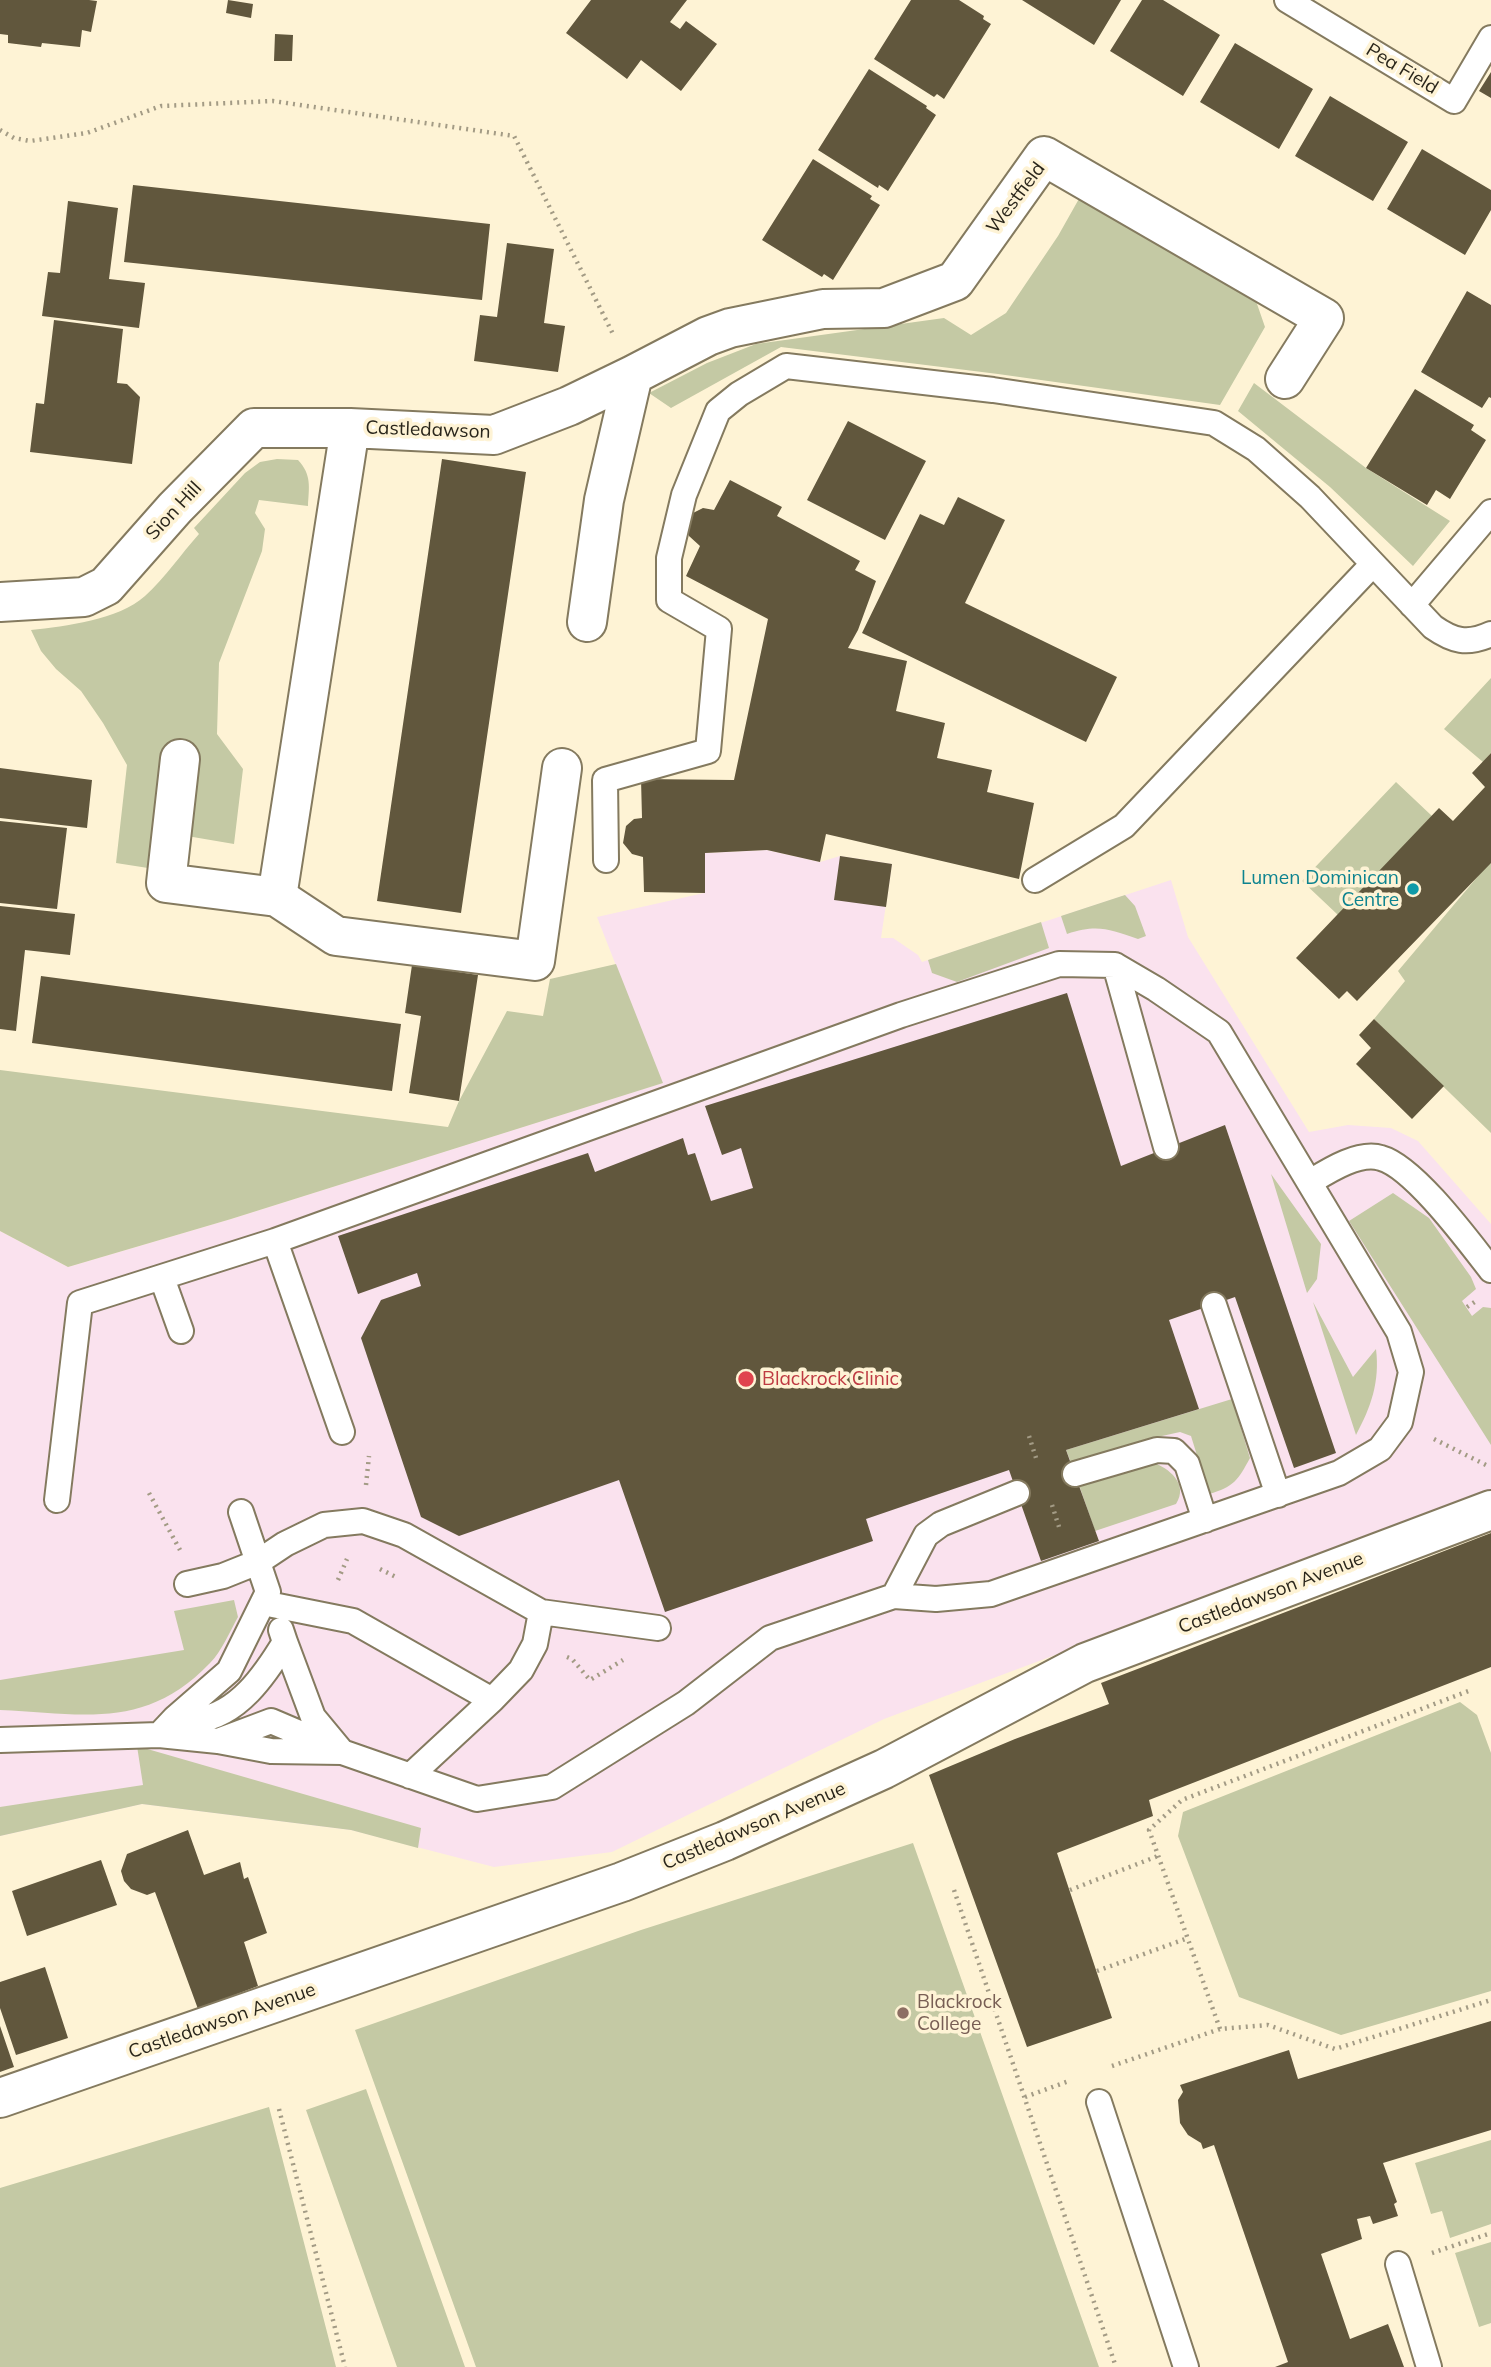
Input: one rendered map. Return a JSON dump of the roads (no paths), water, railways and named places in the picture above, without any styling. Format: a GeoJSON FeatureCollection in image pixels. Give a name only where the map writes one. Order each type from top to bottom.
{"type":"FeatureCollection","features":[{"type":"Feature","properties":{"kind":"street","name":"Westfield"},"geometry":{"type":"LineString","coordinates":[[633,375],[708,336],[730,328],[823,309],[884,308],[955,281],[1044,156],[1324,318],[1285,379]]}},
{"type":"Feature","properties":{"kind":"street","name":"Castledawson"},"geometry":{"type":"LineString","coordinates":[[277,897],[350,428],[494,435],[569,406],[633,375]]}},
{"type":"Feature","properties":{"kind":"street"},"geometry":{"type":"LineString","coordinates":[[587,622],[604,500],[633,375]]}},
{"type":"Feature","properties":{"kind":"street","name":"Sion Hill"},"geometry":{"type":"LineString","coordinates":[[0,602],[84,597],[106,586],[175,508],[254,428],[350,428]]}},
{"type":"Feature","properties":{"kind":"street"},"geometry":{"type":"LineString","coordinates":[[180,759],[166,883],[277,897],[336,936],[535,961],[562,768]]}},
{"type":"Feature","properties":{"kind":"street","name":"Castledawson Avenue"},"geometry":{"type":"LineString","coordinates":[[0,2098],[622,1882],[686,1857],[884,1769],[1085,1663],[1491,1510]]}},
{"type":"Feature","properties":{"kind":"lane","name":"Pea Field"},"geometry":{"type":"LineString","coordinates":[[1287,0],[1454,101],[1491,38]]}},
{"type":"Feature","properties":{"kind":"lane"},"geometry":{"type":"LineString","coordinates":[[606,860],[605,780],[708,751],[719,629],[669,600],[669,558],[684,495],[718,411],[739,394],[786,366],[993,390],[1214,423],[1256,449],[1310,497],[1433,627],[1451,639],[1465,641],[1491,634]]}},
{"type":"Feature","properties":{"kind":"lane"},"geometry":{"type":"LineString","coordinates":[[1412,605],[1491,512]]}},
{"type":"Feature","properties":{"kind":"lane"},"geometry":{"type":"LineString","coordinates":[[1035,880],[1124,826],[1373,564]]}},
{"type":"Feature","properties":{"kind":"lane"},"geometry":{"type":"LineString","coordinates":[[58,1500],[80,1303],[275,1241],[901,1015],[1059,964],[1115,965],[1219,1032],[1399,1332],[1410,1372],[1400,1422],[1380,1449],[1339,1473],[991,1594],[936,1599],[894,1596],[770,1638],[686,1703],[552,1787],[477,1799],[342,1752],[271,1751],[218,1741],[167,1727]]}},
{"type":"Feature","properties":{"kind":"lane"},"geometry":{"type":"LineString","coordinates":[[1115,965],[1166,1147]]}},
{"type":"Feature","properties":{"kind":"lane"},"geometry":{"type":"LineString","coordinates":[[1310,1182],[1326,1172],[1362,1158],[1380,1157],[1396,1165],[1417,1184],[1491,1270]]}},
{"type":"Feature","properties":{"kind":"lane"},"geometry":{"type":"LineString","coordinates":[[275,1241],[342,1432]]}},
{"type":"Feature","properties":{"kind":"lane"},"geometry":{"type":"LineString","coordinates":[[162,1278],[181,1331]]}},
{"type":"Feature","properties":{"kind":"lane"},"geometry":{"type":"LineString","coordinates":[[1214,1305],[1278,1495]]}},
{"type":"Feature","properties":{"kind":"lane"},"geometry":{"type":"LineString","coordinates":[[1075,1474],[1157,1450],[1174,1451],[1187,1464],[1205,1520]]}},
{"type":"Feature","properties":{"kind":"lane"},"geometry":{"type":"LineString","coordinates":[[894,1596],[926,1535],[941,1524],[1017,1493]]}},
{"type":"Feature","properties":{"kind":"lane"},"geometry":{"type":"LineString","coordinates":[[241,1512],[313,1717],[342,1752]]}},
{"type":"Feature","properties":{"kind":"lane"},"geometry":{"type":"LineString","coordinates":[[187,1584],[223,1576],[258,1562],[285,1544],[324,1525],[363,1521],[404,1535],[541,1612],[658,1628]]}},
{"type":"Feature","properties":{"kind":"lane"},"geometry":{"type":"LineString","coordinates":[[270,1598],[353,1621],[492,1700]]}},
{"type":"Feature","properties":{"kind":"lane"},"geometry":{"type":"LineString","coordinates":[[167,1727],[229,1671],[270,1598]]}},
{"type":"Feature","properties":{"kind":"lane"},"geometry":{"type":"LineString","coordinates":[[410,1776],[492,1700],[520,1670],[535,1644],[541,1612]]}},
{"type":"Feature","properties":{"kind":"lane"},"geometry":{"type":"LineString","coordinates":[[0,1740],[167,1727],[226,1712],[267,1672],[285,1642]]}},
{"type":"Feature","properties":{"kind":"lane"},"geometry":{"type":"LineString","coordinates":[[1099,2102],[1186,2367]]}},
{"type":"Feature","properties":{"kind":"lane"},"geometry":{"type":"LineString","coordinates":[[1398,2264],[1429,2367]]}},
{"type":"Feature","properties":{"kind":"place","name":"Lumen Dominican Centre"},"geometry":{"type":"Point","coordinates":[1413,889]}},
{"type":"Feature","properties":{"kind":"place","name":"Blackrock Clinic"},"geometry":{"type":"Point","coordinates":[746,1379]}},
{"type":"Feature","properties":{"kind":"place","name":"Blackrock College"},"geometry":{"type":"Point","coordinates":[903,2013]}}]}
